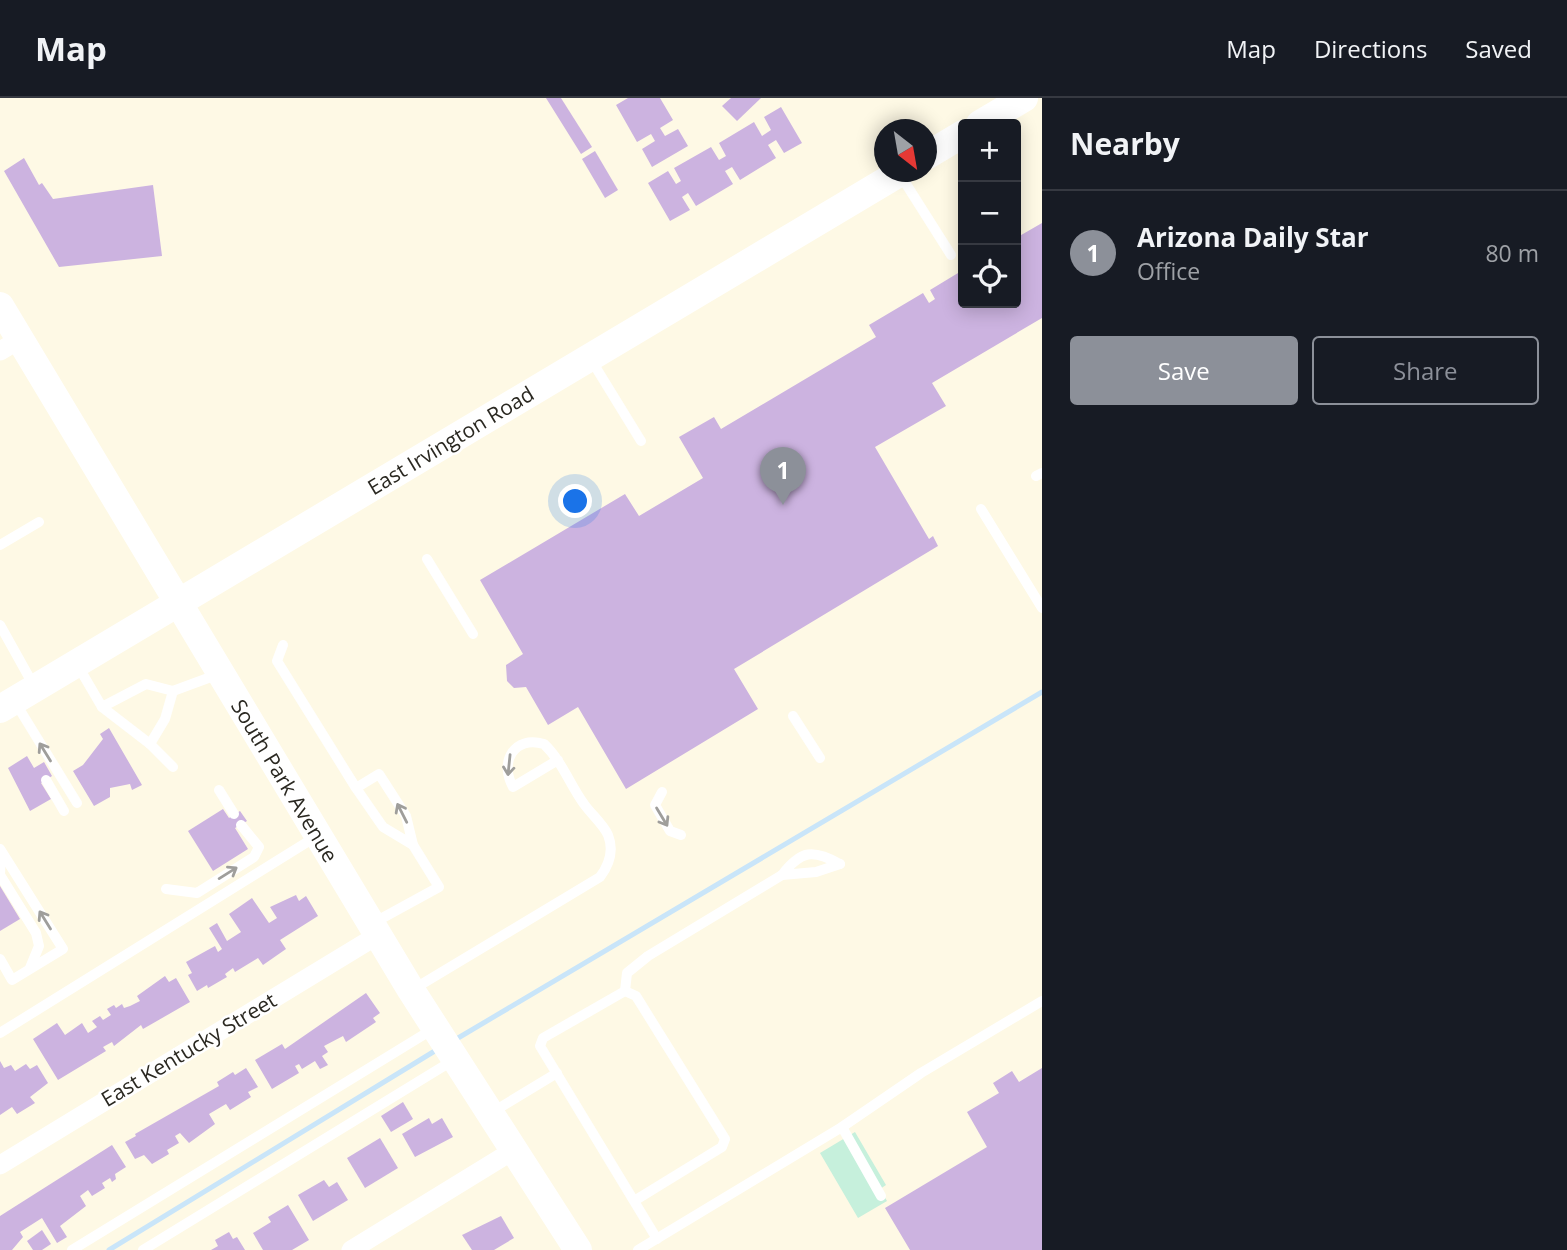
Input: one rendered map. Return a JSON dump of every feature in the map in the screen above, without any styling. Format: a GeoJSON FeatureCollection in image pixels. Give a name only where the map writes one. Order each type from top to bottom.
{"type":"FeatureCollection","features":[{"type":"Feature","properties":{"kind":"main road"},"geometry":{"type":"LineString","coordinates":[[988,119],[1024,98]]}},
{"type":"Feature","properties":{"kind":"main road"},"geometry":{"type":"LineString","coordinates":[[937,149],[958,137]]}},
{"type":"Feature","properties":{"kind":"main road","name":"East Irvington Road"},"geometry":{"type":"LineString","coordinates":[[17,700],[883,182]]}},
{"type":"Feature","properties":{"kind":"main road","name":"South Park Avenue"},"geometry":{"type":"LineString","coordinates":[[0,306],[10,345],[177,605],[411,990],[576,1249]]}},
{"type":"Feature","properties":{"kind":"street","name":"East Kentucky Street"},"geometry":{"type":"LineString","coordinates":[[0,1166],[374,929]]}},
{"type":"Feature","properties":{"kind":"street"},"geometry":{"type":"LineString","coordinates":[[351,1250],[514,1150]]}},
{"type":"Feature","properties":{"kind":"lane"},"geometry":{"type":"LineString","coordinates":[[906,182],[951,255]]}},
{"type":"Feature","properties":{"kind":"lane"},"geometry":{"type":"LineString","coordinates":[[590,358],[641,441]]}},
{"type":"Feature","properties":{"kind":"lane"},"geometry":{"type":"LineString","coordinates":[[981,509],[1042,608]]}},
{"type":"Feature","properties":{"kind":"lane"},"geometry":{"type":"LineString","coordinates":[[0,545],[39,522]]}},
{"type":"Feature","properties":{"kind":"lane"},"geometry":{"type":"LineString","coordinates":[[427,559],[473,634]]}},
{"type":"Feature","properties":{"kind":"lane"},"geometry":{"type":"LineString","coordinates":[[0,625],[17,700],[77,803]]}},
{"type":"Feature","properties":{"kind":"lane"},"geometry":{"type":"LineString","coordinates":[[283,645],[278,661],[356,788],[383,827],[413,845]]}},
{"type":"Feature","properties":{"kind":"lane"},"geometry":{"type":"LineString","coordinates":[[77,664],[102,707],[150,744],[173,767]]}},
{"type":"Feature","properties":{"kind":"lane"},"geometry":{"type":"LineString","coordinates":[[102,707],[146,684],[173,691],[219,674]]}},
{"type":"Feature","properties":{"kind":"lane"},"geometry":{"type":"LineString","coordinates":[[150,744],[165,719],[173,691]]}},
{"type":"Feature","properties":{"kind":"lane"},"geometry":{"type":"LineString","coordinates":[[793,716],[820,758]]}},
{"type":"Feature","properties":{"kind":"lane"},"geometry":{"type":"LineString","coordinates":[[411,990],[600,877],[606,869],[611,857],[608,834],[583,803],[558,760],[544,744],[527,742],[518,745],[511,753],[506,768],[513,787],[558,760]]}},
{"type":"Feature","properties":{"kind":"lane"},"geometry":{"type":"LineString","coordinates":[[356,788],[379,774],[405,816],[413,845],[439,887],[374,929]]}},
{"type":"Feature","properties":{"kind":"lane"},"geometry":{"type":"LineString","coordinates":[[46,780],[64,811]]}},
{"type":"Feature","properties":{"kind":"lane"},"geometry":{"type":"LineString","coordinates":[[219,790],[234,814]]}},
{"type":"Feature","properties":{"kind":"lane"},"geometry":{"type":"LineString","coordinates":[[662,792],[655,805],[670,831],[681,835]]}},
{"type":"Feature","properties":{"kind":"lane"},"geometry":{"type":"LineString","coordinates":[[166,889],[197,893],[254,857],[259,847],[241,825]]}},
{"type":"Feature","properties":{"kind":"lane"},"geometry":{"type":"LineString","coordinates":[[0,1033],[318,836]]}},
{"type":"Feature","properties":{"kind":"lane"},"geometry":{"type":"LineString","coordinates":[[1,850],[0,874],[36,933],[39,946],[30,969]]}},
{"type":"Feature","properties":{"kind":"lane"},"geometry":{"type":"LineString","coordinates":[[0,959],[12,980],[62,949],[1,850]]}},
{"type":"Feature","properties":{"kind":"lane"},"geometry":{"type":"LineString","coordinates":[[625,991],[627,973],[648,956],[782,875],[794,860],[809,853],[824,855],[840,864],[817,872],[782,875]]}},
{"type":"Feature","properties":{"kind":"lane"},"geometry":{"type":"LineString","coordinates":[[625,991],[543,1038],[540,1046],[657,1238]]}},
{"type":"Feature","properties":{"kind":"lane"},"geometry":{"type":"LineString","coordinates":[[625,991],[636,996],[724,1139],[722,1147],[634,1201]]}},
{"type":"Feature","properties":{"kind":"lane"},"geometry":{"type":"LineString","coordinates":[[638,1250],[842,1127],[921,1073],[1042,1001]]}},
{"type":"Feature","properties":{"kind":"lane"},"geometry":{"type":"LineString","coordinates":[[72,1250],[447,1044]]}},
{"type":"Feature","properties":{"kind":"lane"},"geometry":{"type":"LineString","coordinates":[[144,1250],[447,1044]]}},
{"type":"Feature","properties":{"kind":"lane"},"geometry":{"type":"LineString","coordinates":[[491,1113],[557,1073]]}},
{"type":"Feature","properties":{"kind":"lane"},"geometry":{"type":"LineString","coordinates":[[842,1127],[881,1196]]}},
{"type":"Feature","properties":{"kind":"green space"},"geometry":{"type":"Polygon","coordinates":[[[855,1132],[886,1185],[880,1189],[887,1201],[858,1218],[820,1153],[855,1132]]]}},
{"type":"Feature","properties":{"kind":"building"},"geometry":{"type":"Polygon","coordinates":[[[546,98],[561,98],[592,147],[581,154],[546,98]]]}},
{"type":"Feature","properties":{"kind":"building"},"geometry":{"type":"Polygon","coordinates":[[[628,98],[660,98],[673,120],[660,128],[665,136],[678,129],[688,146],[652,167],[642,149],[655,141],[651,134],[637,142],[616,105],[628,98]]]}},
{"type":"Feature","properties":{"kind":"building"},"geometry":{"type":"Polygon","coordinates":[[[731,98],[761,98],[737,121],[722,106],[731,98]]]}},
{"type":"Feature","properties":{"kind":"building"},"geometry":{"type":"Polygon","coordinates":[[[781,107],[802,143],[784,153],[776,140],[768,145],[776,158],[740,180],[732,167],[725,171],[733,184],[696,206],[688,193],[682,197],[690,210],[670,221],[648,183],[668,171],[676,184],[681,181],[674,168],[711,147],[719,160],[726,156],[719,143],[754,122],[762,136],[771,130],[764,117],[781,107]]]}},
{"type":"Feature","properties":{"kind":"building"},"geometry":{"type":"Polygon","coordinates":[[[595,151],[618,190],[605,198],[582,159],[595,151]]]}},
{"type":"Feature","properties":{"kind":"building"},"geometry":{"type":"Polygon","coordinates":[[[24,158],[39,185],[42,183],[53,199],[153,185],[162,256],[59,267],[4,171],[24,158]]]}},
{"type":"Feature","properties":{"kind":"building"},"geometry":{"type":"Polygon","coordinates":[[[1042,223],[1042,318],[932,383],[946,406],[875,447],[929,539],[933,536],[938,546],[734,669],[758,709],[626,789],[578,707],[548,725],[526,687],[514,688],[507,681],[506,665],[523,654],[480,580],[625,494],[639,516],[703,478],[679,437],[714,417],[721,429],[876,337],[869,325],[923,293],[929,303],[935,299],[930,290],[958,273],[958,308],[1021,308],[1021,235],[1042,223]]]}},
{"type":"Feature","properties":{"kind":"building"},"geometry":{"type":"Polygon","coordinates":[[[109,728],[142,785],[132,790],[130,784],[110,788],[110,797],[94,806],[73,771],[83,765],[103,739],[100,734],[109,728]]]}},
{"type":"Feature","properties":{"kind":"building"},"geometry":{"type":"Polygon","coordinates":[[[27,756],[34,768],[44,762],[52,776],[41,783],[51,799],[30,811],[8,768],[27,756]]]}},
{"type":"Feature","properties":{"kind":"building"},"geometry":{"type":"Polygon","coordinates":[[[223,809],[229,818],[240,811],[247,821],[235,828],[248,849],[213,871],[188,831],[223,809]]]}},
{"type":"Feature","properties":{"kind":"building"},"geometry":{"type":"Polygon","coordinates":[[[0,886],[20,919],[0,931],[0,886]]]}},
{"type":"Feature","properties":{"kind":"building"},"geometry":{"type":"Polygon","coordinates":[[[296,895],[299,901],[306,896],[318,916],[280,940],[286,949],[263,965],[258,958],[235,972],[233,968],[225,974],[227,977],[197,991],[188,975],[192,973],[186,962],[215,946],[218,952],[222,949],[209,928],[217,923],[227,941],[241,932],[229,914],[252,898],[269,923],[277,918],[270,907],[296,895]]]}},
{"type":"Feature","properties":{"kind":"building"},"geometry":{"type":"Polygon","coordinates":[[[165,976],[169,982],[176,978],[190,1002],[143,1029],[141,1025],[114,1046],[112,1042],[103,1047],[106,1051],[58,1080],[33,1039],[57,1023],[65,1035],[82,1023],[88,1033],[97,1027],[92,1021],[100,1016],[103,1020],[111,1015],[107,1009],[122,1004],[124,1008],[140,1001],[137,996],[165,976]]]}},
{"type":"Feature","properties":{"kind":"building"},"geometry":{"type":"Polygon","coordinates":[[[366,993],[380,1013],[373,1018],[376,1022],[346,1042],[343,1036],[324,1046],[328,1052],[322,1056],[328,1065],[320,1069],[315,1061],[302,1069],[299,1064],[295,1066],[299,1073],[272,1089],[255,1060],[282,1044],[285,1049],[366,993]]]}},
{"type":"Feature","properties":{"kind":"building"},"geometry":{"type":"Polygon","coordinates":[[[0,1061],[4,1068],[11,1065],[15,1071],[26,1064],[30,1069],[37,1065],[48,1083],[30,1097],[35,1103],[17,1114],[12,1107],[0,1115],[0,1061]]]}},
{"type":"Feature","properties":{"kind":"building"},"geometry":{"type":"Polygon","coordinates":[[[246,1068],[258,1087],[248,1092],[251,1097],[230,1110],[226,1104],[209,1114],[215,1124],[189,1143],[180,1133],[175,1136],[179,1143],[167,1150],[169,1154],[152,1164],[144,1155],[135,1159],[125,1142],[219,1086],[217,1082],[233,1072],[235,1075],[246,1068]]]}},
{"type":"Feature","properties":{"kind":"building"},"geometry":{"type":"Polygon","coordinates":[[[1042,1068],[1042,1250],[910,1250],[885,1208],[987,1147],[967,1112],[999,1093],[993,1083],[1012,1071],[1019,1082],[1042,1068]]]}},
{"type":"Feature","properties":{"kind":"building"},"geometry":{"type":"Polygon","coordinates":[[[403,1102],[413,1119],[391,1132],[381,1116],[403,1102]]]}},
{"type":"Feature","properties":{"kind":"building"},"geometry":{"type":"Polygon","coordinates":[[[429,1118],[432,1124],[442,1118],[453,1137],[415,1157],[402,1134],[429,1118]]]}},
{"type":"Feature","properties":{"kind":"building"},"geometry":{"type":"Polygon","coordinates":[[[380,1138],[398,1168],[365,1188],[347,1158],[380,1138]]]}},
{"type":"Feature","properties":{"kind":"building"},"geometry":{"type":"Polygon","coordinates":[[[112,1145],[126,1167],[115,1174],[116,1179],[112,1182],[110,1178],[102,1183],[105,1188],[92,1196],[88,1190],[80,1196],[86,1206],[60,1226],[67,1237],[57,1243],[42,1218],[20,1232],[23,1237],[12,1250],[0,1250],[0,1216],[112,1145]]]}},
{"type":"Feature","properties":{"kind":"building"},"geometry":{"type":"Polygon","coordinates":[[[324,1180],[329,1187],[337,1182],[348,1200],[313,1221],[298,1195],[324,1180]]]}},
{"type":"Feature","properties":{"kind":"building"},"geometry":{"type":"Polygon","coordinates":[[[288,1205],[309,1240],[292,1250],[263,1250],[253,1233],[271,1222],[268,1217],[288,1205]]]}},
{"type":"Feature","properties":{"kind":"building"},"geometry":{"type":"Polygon","coordinates":[[[501,1216],[514,1238],[494,1250],[472,1250],[462,1235],[501,1216]]]}},
{"type":"Feature","properties":{"kind":"building"},"geometry":{"type":"Polygon","coordinates":[[[42,1230],[51,1244],[42,1250],[33,1250],[27,1241],[42,1230]]]}},
{"type":"Feature","properties":{"kind":"building"},"geometry":{"type":"Polygon","coordinates":[[[229,1232],[233,1239],[237,1237],[245,1250],[211,1250],[218,1246],[215,1240],[229,1232]]]}},
{"type":"Feature","properties":{"kind":"waterway"},"geometry":{"type":"LineString","coordinates":[[453,1041],[1042,692]]}},
{"type":"Feature","properties":{"kind":"waterway"},"geometry":{"type":"LineString","coordinates":[[109,1250],[438,1049]]}},
{"type":"Feature","properties":{"kind":"place","name":"Arizona Daily Star"},"geometry":{"type":"Point","coordinates":[783,505]}}]}
